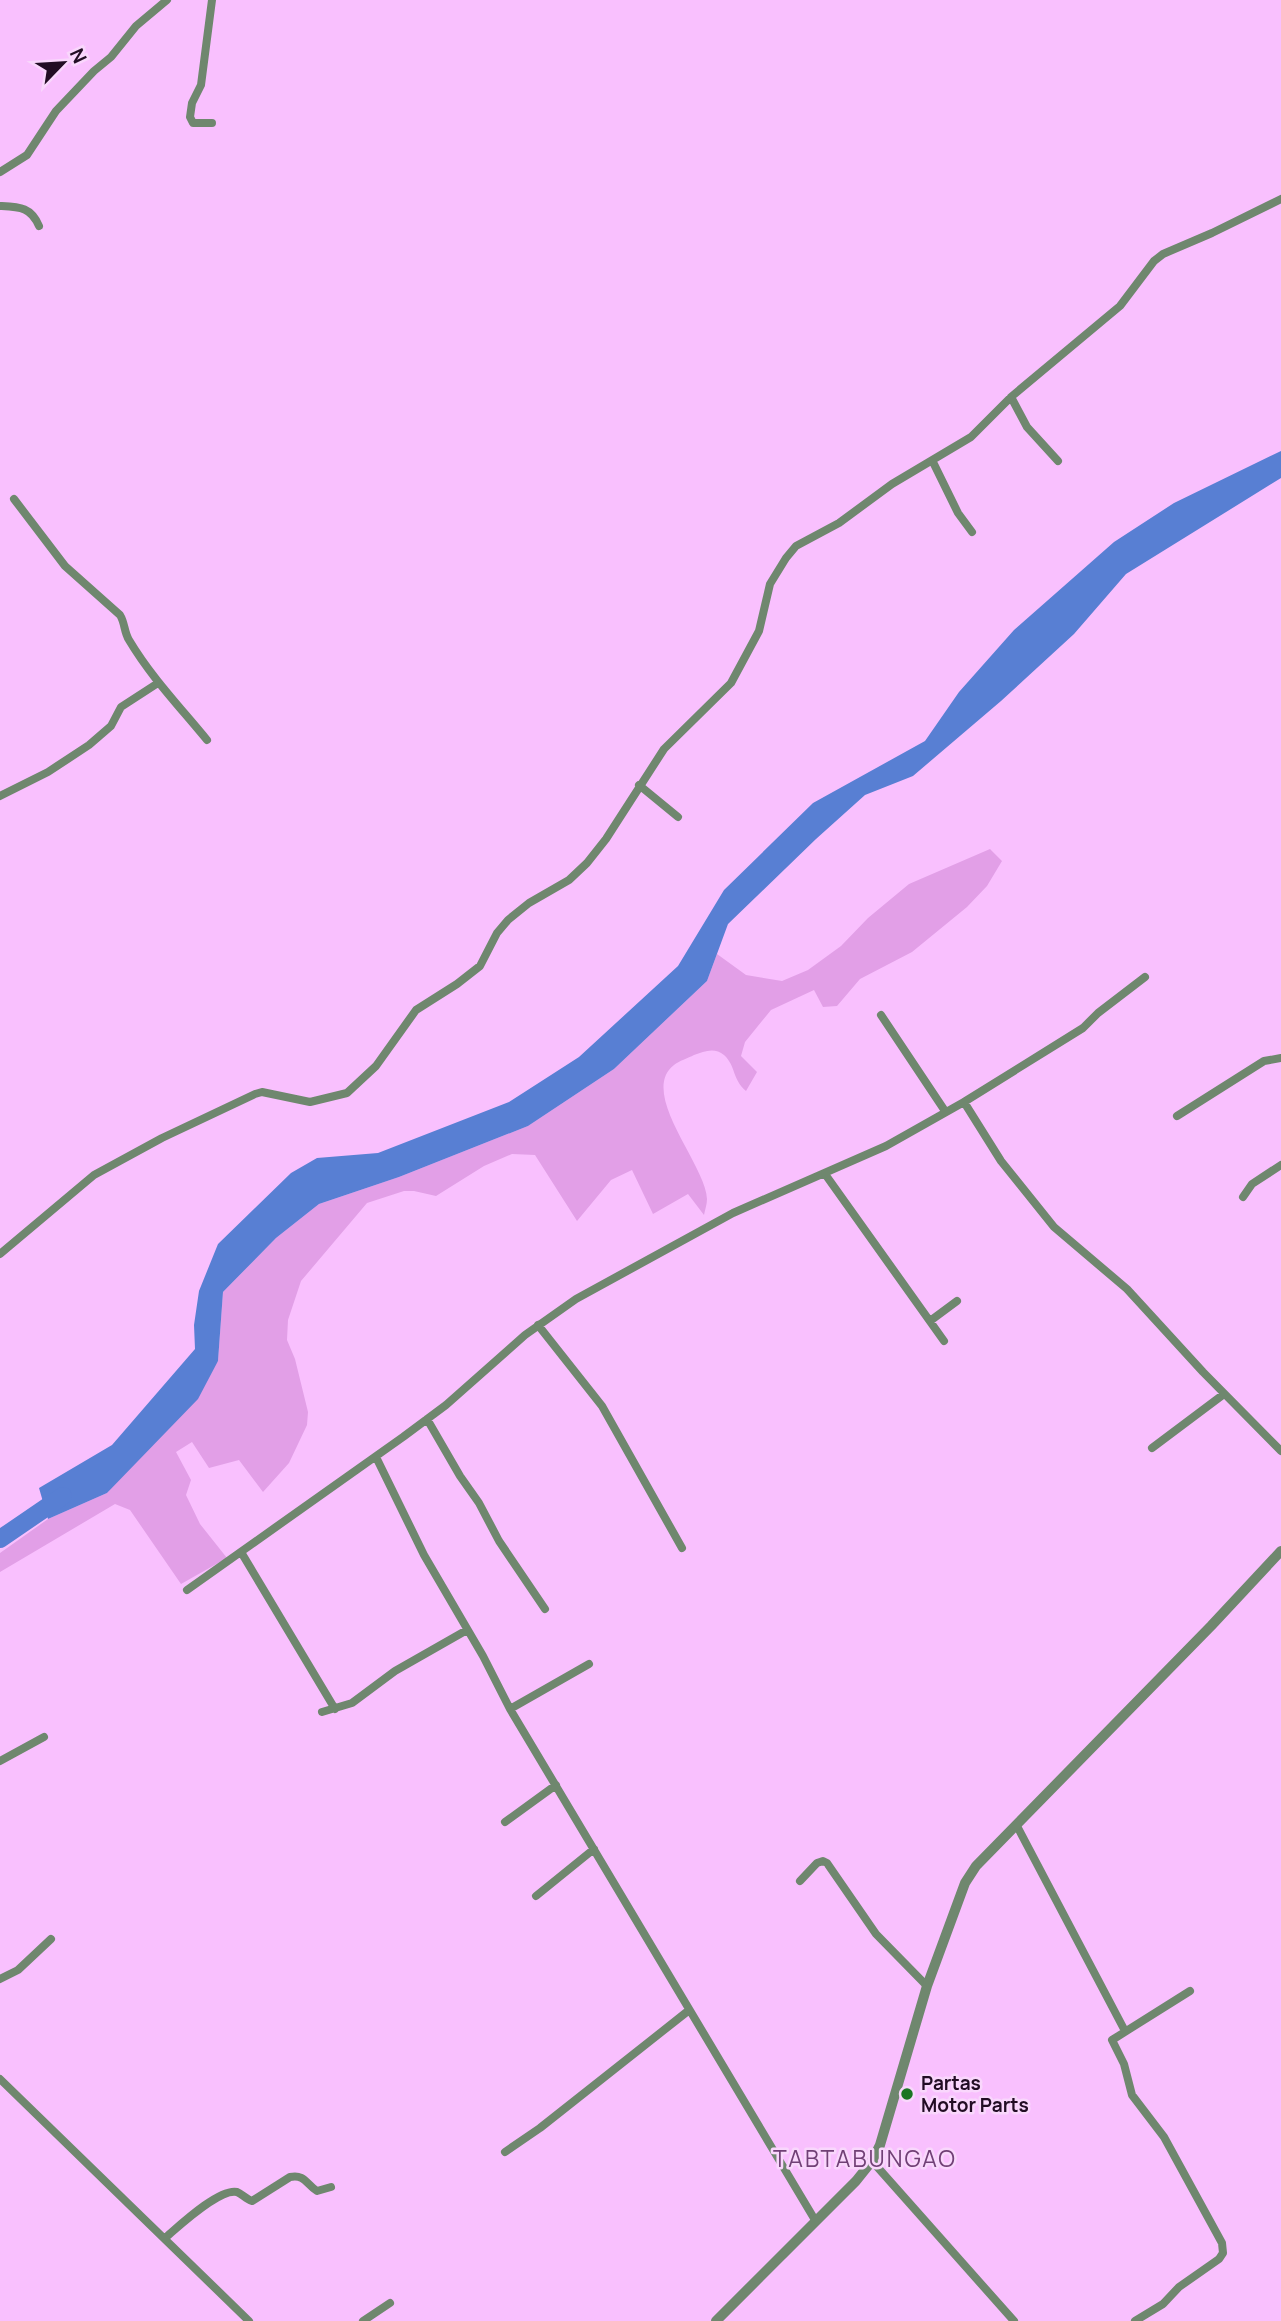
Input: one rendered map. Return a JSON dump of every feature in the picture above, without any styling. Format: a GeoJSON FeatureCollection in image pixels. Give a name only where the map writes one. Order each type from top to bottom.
{"type":"FeatureCollection","features":[{"type":"Feature","properties":{"kind":"street"},"geometry":{"type":"LineString","coordinates":[[0,172],[27,155],[56,111],[111,57],[136,26],[167,0]]}},
{"type":"Feature","properties":{"kind":"street"},"geometry":{"type":"LineString","coordinates":[[212,0],[201,85],[192,103],[190,117],[193,122],[212,123]]}},
{"type":"Feature","properties":{"kind":"street"},"geometry":{"type":"LineString","coordinates":[[0,1254],[94,1175],[162,1138],[255,1094],[262,1092],[310,1102],[346,1093],[376,1066],[416,1010],[480,966],[497,933],[508,920],[529,903],[569,880],[587,863],[606,839],[664,749],[731,682],[759,631],[770,584],[796,546],[839,523],[892,484],[971,437],[1011,397],[1120,306],[1154,261],[1163,254],[1281,199]]}},
{"type":"Feature","properties":{"kind":"street"},"geometry":{"type":"LineString","coordinates":[[0,206],[23,207],[29,210],[39,226]]}},
{"type":"Feature","properties":{"kind":"street"},"geometry":{"type":"LineString","coordinates":[[1011,397],[1027,427],[1058,461]]}},
{"type":"Feature","properties":{"kind":"street"},"geometry":{"type":"LineString","coordinates":[[932,460],[958,513],[972,532]]}},
{"type":"Feature","properties":{"kind":"street"},"geometry":{"type":"LineString","coordinates":[[14,499],[65,566],[120,615],[127,637],[158,683],[207,740]]}},
{"type":"Feature","properties":{"kind":"street"},"geometry":{"type":"LineString","coordinates":[[0,796],[48,772],[89,745],[111,726],[121,707],[158,683]]}},
{"type":"Feature","properties":{"kind":"street"},"geometry":{"type":"LineString","coordinates":[[639,785],[678,817]]}},
{"type":"Feature","properties":{"kind":"street"},"geometry":{"type":"LineString","coordinates":[[187,1590],[376,1457],[427,1419],[538,1325],[599,1284],[753,1204],[886,1146],[964,1102],[1083,1028],[1145,977]]}},
{"type":"Feature","properties":{"kind":"street"},"geometry":{"type":"LineString","coordinates":[[881,1014],[945,1111]]}},
{"type":"Feature","properties":{"kind":"street"},"geometry":{"type":"LineString","coordinates":[[1177,1116],[1264,1061],[1281,1058]]}},
{"type":"Feature","properties":{"kind":"street"},"geometry":{"type":"LineString","coordinates":[[964,1102],[1001,1161],[1054,1227],[1127,1289],[1281,1451]]}},
{"type":"Feature","properties":{"kind":"street"},"geometry":{"type":"LineString","coordinates":[[1244,1197],[1252,1184],[1281,1165]]}},
{"type":"Feature","properties":{"kind":"street"},"geometry":{"type":"LineString","coordinates":[[825,1174],[944,1341]]}},
{"type":"Feature","properties":{"kind":"street"},"geometry":{"type":"LineString","coordinates":[[930,1321],[957,1301]]}},
{"type":"Feature","properties":{"kind":"street"},"geometry":{"type":"LineString","coordinates":[[538,1325],[602,1406],[682,1548]]}},
{"type":"Feature","properties":{"kind":"street"},"geometry":{"type":"LineString","coordinates":[[1152,1448],[1224,1394]]}},
{"type":"Feature","properties":{"kind":"street"},"geometry":{"type":"LineString","coordinates":[[427,1419],[460,1476],[480,1503],[499,1541],[545,1609]]}},
{"type":"Feature","properties":{"kind":"street"},"geometry":{"type":"LineString","coordinates":[[376,1457],[424,1555],[483,1656],[510,1709],[815,2220]]}},
{"type":"Feature","properties":{"kind":"street"},"geometry":{"type":"LineString","coordinates":[[241,1552],[335,1709]]}},
{"type":"Feature","properties":{"kind":"street"},"geometry":{"type":"LineString","coordinates":[[716,2321],[856,2181],[872,2161],[880,2145],[927,1986],[965,1883],[976,1866],[1281,1552]]}},
{"type":"Feature","properties":{"kind":"street"},"geometry":{"type":"LineString","coordinates":[[322,1712],[352,1703],[396,1671],[467,1630]]}},
{"type":"Feature","properties":{"kind":"street"},"geometry":{"type":"LineString","coordinates":[[510,1709],[589,1664]]}},
{"type":"Feature","properties":{"kind":"street"},"geometry":{"type":"LineString","coordinates":[[0,1761],[44,1737]]}},
{"type":"Feature","properties":{"kind":"street"},"geometry":{"type":"LineString","coordinates":[[505,1822],[556,1785]]}},
{"type":"Feature","properties":{"kind":"street"},"geometry":{"type":"LineString","coordinates":[[1017,1826],[1125,2031]]}},
{"type":"Feature","properties":{"kind":"street"},"geometry":{"type":"LineString","coordinates":[[536,1896],[594,1849]]}},
{"type":"Feature","properties":{"kind":"street"},"geometry":{"type":"LineString","coordinates":[[800,1881],[817,1863],[827,1863],[876,1934],[927,1986]]}},
{"type":"Feature","properties":{"kind":"street"},"geometry":{"type":"LineString","coordinates":[[0,1979],[18,1970],[51,1939]]}},
{"type":"Feature","properties":{"kind":"street"},"geometry":{"type":"LineString","coordinates":[[1135,2321],[1163,2304],[1179,2287],[1219,2259],[1223,2249],[1164,2137],[1132,2095],[1124,2064],[1112,2040],[1190,1992]]}},
{"type":"Feature","properties":{"kind":"street"},"geometry":{"type":"LineString","coordinates":[[505,2152],[540,2128],[688,2011]]}},
{"type":"Feature","properties":{"kind":"street"},"geometry":{"type":"LineString","coordinates":[[0,2079],[249,2321]]}},
{"type":"Feature","properties":{"kind":"street"},"geometry":{"type":"LineString","coordinates":[[872,2161],[1014,2321]]}},
{"type":"Feature","properties":{"kind":"street"},"geometry":{"type":"LineString","coordinates":[[165,2238],[191,2215],[227,2193],[237,2193],[249,2201],[255,2200],[264,2192],[296,2176],[302,2176],[317,2191],[331,2187]]}},
{"type":"Feature","properties":{"kind":"street"},"geometry":{"type":"LineString","coordinates":[[363,2321],[390,2303]]}},
{"type":"Feature","properties":{"kind":"shaded area"},"geometry":{"type":"Polygon","coordinates":[[[990,849],[1002,861],[987,886],[967,907],[912,952],[860,979],[837,1006],[823,1007],[814,990],[771,1010],[745,1042],[741,1056],[757,1072],[746,1091],[738,1082],[728,1059],[717,1051],[702,1052],[674,1065],[665,1077],[664,1093],[668,1111],[704,1185],[707,1199],[704,1215],[688,1194],[653,1214],[632,1170],[611,1180],[577,1221],[535,1155],[512,1154],[484,1166],[436,1196],[404,1191],[367,1203],[301,1281],[288,1320],[287,1340],[295,1359],[308,1412],[307,1425],[289,1463],[263,1492],[239,1460],[209,1468],[192,1442],[176,1452],[191,1480],[186,1495],[200,1524],[227,1558],[181,1584],[130,1510],[115,1504],[0,1572],[0,1553],[48,1519],[107,1493],[218,1361],[223,1292],[276,1238],[319,1204],[399,1177],[528,1126],[614,1069],[707,981],[717,954],[746,975],[782,981],[808,970],[841,946],[868,918],[909,884],[990,849]]]}},
{"type":"Feature","properties":{"kind":"water"},"geometry":{"type":"Polygon","coordinates":[[[1281,451],[1281,478],[1126,574],[1074,634],[1001,701],[913,776],[865,795],[816,839],[728,924],[707,981],[614,1069],[528,1126],[399,1177],[319,1204],[276,1238],[223,1292],[218,1361],[198,1399],[107,1493],[48,1519],[39,1488],[112,1445],[195,1349],[194,1325],[199,1291],[218,1244],[291,1173],[317,1158],[378,1153],[509,1102],[579,1057],[678,966],[724,890],[813,803],[925,741],[959,692],[1014,630],[1114,542],[1174,503],[1281,451]]]}},
{"type":"Feature","properties":{"kind":"waterway"},"geometry":{"type":"LineString","coordinates":[[0,1539],[63,1496]]}},
{"type":"Feature","properties":{"kind":"place","name":"Partas Motor Parts"},"geometry":{"type":"Point","coordinates":[907,2094]}},
{"type":"Feature","properties":{"kind":"district","name":"TABTABUNGAO"},"geometry":{"type":"Point","coordinates":[865,2159]}}]}
